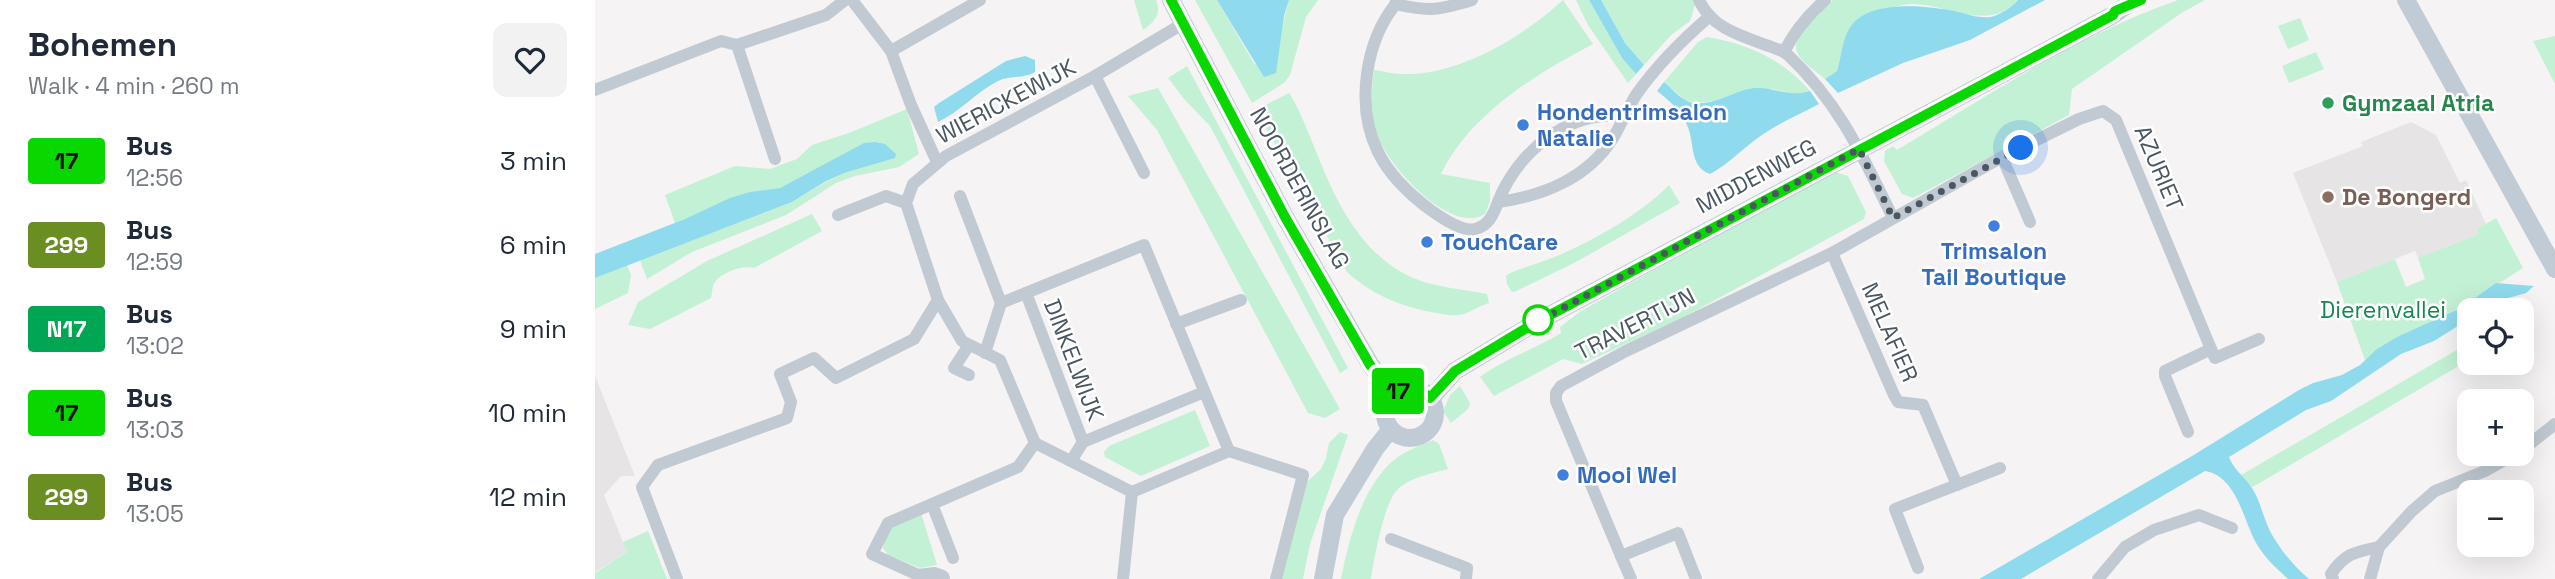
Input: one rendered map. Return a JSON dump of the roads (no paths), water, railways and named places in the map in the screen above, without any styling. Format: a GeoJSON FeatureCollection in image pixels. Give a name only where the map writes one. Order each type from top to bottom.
{"type":"FeatureCollection","features":[{"type":"Feature","properties":{"kind":"main road","name":"NOORDERINSLAG"},"geometry":{"type":"LineString","coordinates":[[1171,0],[1285,217],[1370,365],[1393,395]]}},
{"type":"Feature","properties":{"kind":"main road","name":"MIDDENWEG"},"geometry":{"type":"LineString","coordinates":[[1430,398],[1455,371],[1475,356],[2113,15],[2134,0]]}},
{"type":"Feature","properties":{"kind":"main road","name":"MIDDENWEG"},"geometry":{"type":"LineString","coordinates":[[2115,11],[2141,0]]}},
{"type":"Feature","properties":{"kind":"main road"},"geometry":{"type":"LineString","coordinates":[[2406,0],[2555,270]]}},
{"type":"Feature","properties":{"kind":"main road"},"geometry":{"type":"LineString","coordinates":[[1412,388],[1430,398],[1435,415],[1428,430],[1422,435],[1405,438],[1391,429],[1385,412],[1393,395],[1399,390],[1412,388]]}},
{"type":"Feature","properties":{"kind":"main road"},"geometry":{"type":"LineString","coordinates":[[1323,579],[1335,515],[1375,449],[1391,429]]}},
{"type":"Feature","properties":{"kind":"street"},"geometry":{"type":"LineString","coordinates":[[595,90],[721,41],[737,45],[825,15],[845,0]]}},
{"type":"Feature","properties":{"kind":"street"},"geometry":{"type":"LineString","coordinates":[[852,0],[891,51],[911,105],[937,162]]}},
{"type":"Feature","properties":{"kind":"street"},"geometry":{"type":"LineString","coordinates":[[891,51],[981,0]]}},
{"type":"Feature","properties":{"kind":"street"},"geometry":{"type":"LineString","coordinates":[[1472,0],[1441,10],[1419,10],[1397,2],[1381,27],[1370,55],[1365,90],[1368,119],[1377,151],[1412,196],[1457,225],[1473,230],[1483,226],[1493,216],[1507,180],[1522,159],[1564,127],[1589,118],[1608,115],[1623,117]]}},
{"type":"Feature","properties":{"kind":"street"},"geometry":{"type":"LineString","coordinates":[[1699,0],[1721,27],[1784,52],[1825,94],[1840,114],[1893,218]]}},
{"type":"Feature","properties":{"kind":"street"},"geometry":{"type":"LineString","coordinates":[[1784,52],[1791,38],[1812,11],[1825,0]]}},
{"type":"Feature","properties":{"kind":"street"},"geometry":{"type":"LineString","coordinates":[[1498,202],[1527,198],[1581,173],[1612,139],[1634,99],[1668,55],[1710,16]]}},
{"type":"Feature","properties":{"kind":"street","name":"WIERICKEWIJK"},"geometry":{"type":"LineString","coordinates":[[906,203],[913,184],[937,162],[1095,76],[1184,23]]}},
{"type":"Feature","properties":{"kind":"street"},"geometry":{"type":"LineString","coordinates":[[737,45],[775,159]]}},
{"type":"Feature","properties":{"kind":"street","name":"WIERICKEWIJK"},"geometry":{"type":"LineString","coordinates":[[1095,76],[1144,173]]}},
{"type":"Feature","properties":{"kind":"street","name":"AZURIET"},"geometry":{"type":"LineString","coordinates":[[1893,218],[2002,157],[2103,111],[2114,117],[2211,349]]}},
{"type":"Feature","properties":{"kind":"street"},"geometry":{"type":"LineString","coordinates":[[2002,157],[2030,222]]}},
{"type":"Feature","properties":{"kind":"street"},"geometry":{"type":"LineString","coordinates":[[838,215],[886,196],[906,203],[938,300],[961,341],[1000,360],[1035,443],[1132,492],[1229,451],[1303,475],[1276,579]]}},
{"type":"Feature","properties":{"kind":"street"},"geometry":{"type":"LineString","coordinates":[[960,196],[1001,303],[985,353]]}},
{"type":"Feature","properties":{"kind":"street","name":"TRAVERTIJN"},"geometry":{"type":"LineString","coordinates":[[1631,579],[1556,401],[1556,393],[1580,375],[1626,351],[1832,253],[1893,218]]}},
{"type":"Feature","properties":{"kind":"street","name":"DINKELWIJK"},"geometry":{"type":"LineString","coordinates":[[1001,303],[1144,246],[1229,451]]}},
{"type":"Feature","properties":{"kind":"street","name":"MELAFIER"},"geometry":{"type":"LineString","coordinates":[[1832,253],[1894,395],[1898,402],[1923,405],[1957,485]]}},
{"type":"Feature","properties":{"kind":"street","name":"DINKELWIJK"},"geometry":{"type":"LineString","coordinates":[[1026,293],[1083,442]]}},
{"type":"Feature","properties":{"kind":"street"},"geometry":{"type":"LineString","coordinates":[[677,579],[642,487],[658,465],[787,418],[791,402],[780,374],[814,358],[837,379],[914,339],[938,300]]}},
{"type":"Feature","properties":{"kind":"street"},"geometry":{"type":"LineString","coordinates":[[1176,324],[1241,300]]}},
{"type":"Feature","properties":{"kind":"street"},"geometry":{"type":"LineString","coordinates":[[2188,432],[2165,371],[2211,349],[2215,358],[2259,339]]}},
{"type":"Feature","properties":{"kind":"street"},"geometry":{"type":"LineString","coordinates":[[969,345],[954,368],[969,375]]}},
{"type":"Feature","properties":{"kind":"street","name":"DINKELWIJK"},"geometry":{"type":"LineString","coordinates":[[1071,461],[1083,442],[1204,393]]}},
{"type":"Feature","properties":{"kind":"street"},"geometry":{"type":"LineString","coordinates":[[2534,441],[2555,424]]}},
{"type":"Feature","properties":{"kind":"street"},"geometry":{"type":"LineString","coordinates":[[944,579],[935,573],[918,575],[872,554],[888,523],[1018,467],[1035,443]]}},
{"type":"Feature","properties":{"kind":"street"},"geometry":{"type":"LineString","coordinates":[[2370,579],[2379,547],[2412,511],[2435,491],[2494,466]]}},
{"type":"Feature","properties":{"kind":"street"},"geometry":{"type":"LineString","coordinates":[[1918,568],[1895,509],[2000,468]]}},
{"type":"Feature","properties":{"kind":"street"},"geometry":{"type":"LineString","coordinates":[[1123,579],[1132,492]]}},
{"type":"Feature","properties":{"kind":"street"},"geometry":{"type":"LineString","coordinates":[[932,504],[953,558]]}},
{"type":"Feature","properties":{"kind":"street"},"geometry":{"type":"LineString","coordinates":[[2098,579],[2125,547],[2154,530],[2199,515],[2232,528]]}},
{"type":"Feature","properties":{"kind":"street"},"geometry":{"type":"LineString","coordinates":[[1621,556],[1678,533],[1696,579]]}},
{"type":"Feature","properties":{"kind":"street"},"geometry":{"type":"LineString","coordinates":[[1391,539],[1467,568],[1466,579]]}},
{"type":"Feature","properties":{"kind":"street"},"geometry":{"type":"LineString","coordinates":[[2333,579],[2331,574],[2341,559],[2379,547]]}},
{"type":"Feature","properties":{"kind":"water"},"geometry":{"type":"Polygon","coordinates":[[[1217,0],[1289,0],[1284,16],[1276,73],[1264,77],[1217,0]]]}},
{"type":"Feature","properties":{"kind":"water"},"geometry":{"type":"Polygon","coordinates":[[[1589,0],[1601,0],[1625,43],[1644,65],[1636,74],[1622,58],[1589,0]]]}},
{"type":"Feature","properties":{"kind":"water"},"geometry":{"type":"Polygon","coordinates":[[[2018,0],[2045,0],[1970,40],[1903,63],[1838,93],[1825,79],[1837,71],[1849,29],[1867,13],[1909,6],[1991,17],[2018,0]]]}},
{"type":"Feature","properties":{"kind":"water"},"geometry":{"type":"Polygon","coordinates":[[[1025,56],[1035,60],[1035,72],[998,81],[938,122],[934,107],[939,103],[1006,61],[1025,56]]]}},
{"type":"Feature","properties":{"kind":"water"},"geometry":{"type":"Polygon","coordinates":[[[1664,82],[1691,102],[1711,102],[1740,91],[1762,88],[1789,93],[1810,91],[1819,104],[1766,132],[1710,174],[1703,171],[1696,160],[1687,125],[1681,115],[1657,91],[1664,82]]]}},
{"type":"Feature","properties":{"kind":"water"},"geometry":{"type":"Polygon","coordinates":[[[864,143],[885,144],[896,154],[895,158],[847,172],[826,181],[792,202],[595,278],[595,254],[685,219],[730,198],[780,188],[864,143]]]}},
{"type":"Feature","properties":{"kind":"water"},"geometry":{"type":"Polygon","coordinates":[[[2496,283],[2534,286],[2526,293],[2508,298],[2475,298],[2496,283]]]}},
{"type":"Feature","properties":{"kind":"water"},"geometry":{"type":"Polygon","coordinates":[[[2457,310],[2457,327],[2434,341],[2401,354],[2331,401],[2306,410],[2229,457],[2255,493],[2268,527],[2279,546],[2309,579],[2288,579],[2274,566],[2255,541],[2231,489],[2216,475],[2205,471],[2021,579],[1979,579],[2192,456],[2299,390],[2342,375],[2360,365],[2377,349],[2457,310]]]}},
{"type":"Feature","properties":{"kind":"place","name":"Gymzaal Atria"},"geometry":{"type":"Point","coordinates":[2328,103]}},
{"type":"Feature","properties":{"kind":"place","name":"Hondentrimsalon Natalie"},"geometry":{"type":"Point","coordinates":[1523,125]}},
{"type":"Feature","properties":{"kind":"place","name":"De Bongerd"},"geometry":{"type":"Point","coordinates":[2328,197]}},
{"type":"Feature","properties":{"kind":"place","name":"Trimsalon Tail Boutique"},"geometry":{"type":"Point","coordinates":[1994,226]}},
{"type":"Feature","properties":{"kind":"place","name":"TouchCare"},"geometry":{"type":"Point","coordinates":[1427,242]}},
{"type":"Feature","properties":{"kind":"place","name":"Mooi Wel"},"geometry":{"type":"Point","coordinates":[1563,475]}},
{"type":"Feature","properties":{"kind":"park label","name":"Dierenvallei"},"geometry":{"type":"Point","coordinates":[2383,310]}}]}
